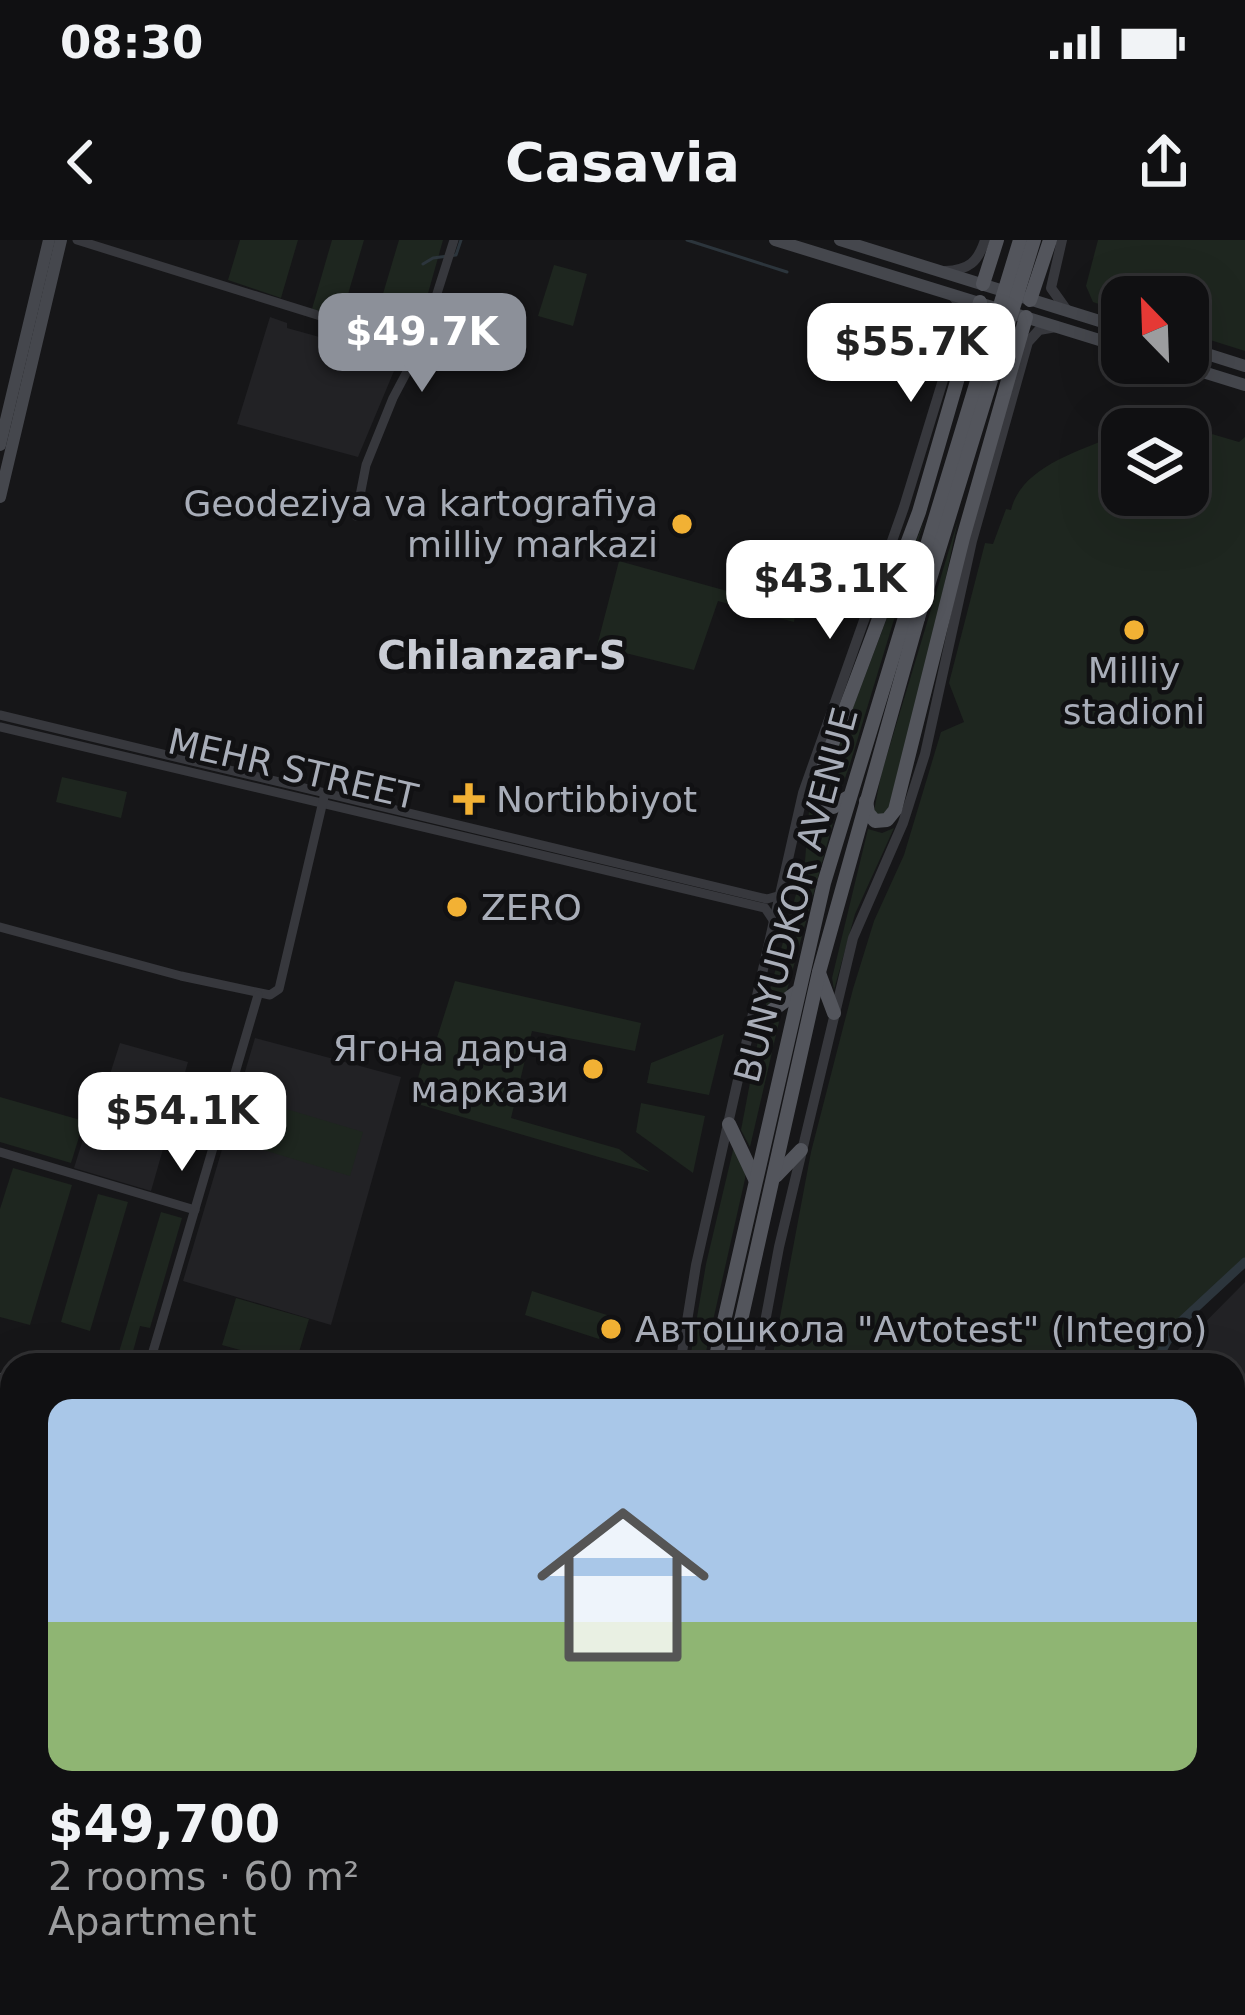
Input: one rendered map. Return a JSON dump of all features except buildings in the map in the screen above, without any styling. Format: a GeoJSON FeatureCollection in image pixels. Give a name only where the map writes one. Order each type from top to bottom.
{"type":"FeatureCollection","features":[{"type":"Feature","properties":{"kind":"main road"},"geometry":{"type":"LineString","coordinates":[[0,445],[49,240]]}},
{"type":"Feature","properties":{"kind":"main road"},"geometry":{"type":"LineString","coordinates":[[0,497],[61,240]]}},
{"type":"Feature","properties":{"kind":"main road"},"geometry":{"type":"LineString","coordinates":[[778,240],[1101,340]]}},
{"type":"Feature","properties":{"kind":"main road"},"geometry":{"type":"LineString","coordinates":[[840,240],[1101,321]]}},
{"type":"Feature","properties":{"kind":"main road"},"geometry":{"type":"LineString","coordinates":[[983,284],[997,240]]}},
{"type":"Feature","properties":{"kind":"main road","name":"BUNYUDKOR AVENUE"},"geometry":{"type":"LineString","coordinates":[[734,1353],[819,972],[912,616],[1020,240]]}},
{"type":"Feature","properties":{"kind":"main road","name":"BUNYUDKOR AVENUE"},"geometry":{"type":"LineString","coordinates":[[717,1353],[797,992],[849,796],[1034,240]]}},
{"type":"Feature","properties":{"kind":"main road"},"geometry":{"type":"LineString","coordinates":[[1030,300],[1050,240]]}},
{"type":"Feature","properties":{"kind":"main road"},"geometry":{"type":"LineString","coordinates":[[849,796],[839,806],[827,807],[819,799],[818,787],[980,302]]}},
{"type":"Feature","properties":{"kind":"main road"},"geometry":{"type":"LineString","coordinates":[[866,800],[875,821],[887,820],[895,810],[963,538],[1026,317]]}},
{"type":"Feature","properties":{"kind":"main road"},"geometry":{"type":"LineString","coordinates":[[1209,355],[1245,366]]}},
{"type":"Feature","properties":{"kind":"main road"},"geometry":{"type":"LineString","coordinates":[[1209,374],[1245,385]]}},
{"type":"Feature","properties":{"kind":"main road"},"geometry":{"type":"LineString","coordinates":[[819,972],[834,1013]]}},
{"type":"Feature","properties":{"kind":"main road"},"geometry":{"type":"LineString","coordinates":[[751,1026],[797,992]]}},
{"type":"Feature","properties":{"kind":"main road"},"geometry":{"type":"LineString","coordinates":[[729,1124],[755,1179]]}},
{"type":"Feature","properties":{"kind":"main road"},"geometry":{"type":"LineString","coordinates":[[776,1176],[801,1150]]}},
{"type":"Feature","properties":{"kind":"street"},"geometry":{"type":"LineString","coordinates":[[76,240],[421,346]]}},
{"type":"Feature","properties":{"kind":"street"},"geometry":{"type":"LineString","coordinates":[[941,272],[971,266],[985,240]]}},
{"type":"Feature","properties":{"kind":"street"},"geometry":{"type":"LineString","coordinates":[[1062,240],[1051,288],[1058,302],[1074,313]]}},
{"type":"Feature","properties":{"kind":"street"},"geometry":{"type":"LineString","coordinates":[[356,516],[366,465],[393,398],[421,346],[453,244]]}},
{"type":"Feature","properties":{"kind":"street"},"geometry":{"type":"LineString","coordinates":[[682,1353],[696,1265],[813,759],[911,509],[962,318],[960,304],[946,292]]}},
{"type":"Feature","properties":{"kind":"street"},"geometry":{"type":"LineString","coordinates":[[759,1353],[801,1150],[853,938],[903,823],[925,754],[972,541],[1028,342],[1039,330],[1058,327]]}},
{"type":"Feature","properties":{"kind":"street","name":"MEHR STREET"},"geometry":{"type":"LineString","coordinates":[[0,716],[766,904],[782,895]]}},
{"type":"Feature","properties":{"kind":"street","name":"MEHR STREET"},"geometry":{"type":"LineString","coordinates":[[0,727],[231,776]]}},
{"type":"Feature","properties":{"kind":"street"},"geometry":{"type":"LineString","coordinates":[[0,927],[258,995],[279,989],[328,799]]}},
{"type":"Feature","properties":{"kind":"street"},"geometry":{"type":"LineString","coordinates":[[766,904],[775,924]]}},
{"type":"Feature","properties":{"kind":"street"},"geometry":{"type":"LineString","coordinates":[[153,1353],[258,995]]}},
{"type":"Feature","properties":{"kind":"street"},"geometry":{"type":"LineString","coordinates":[[0,1152],[195,1210]]}},
{"type":"Feature","properties":{"kind":"shaded area"},"geometry":{"type":"Polygon","coordinates":[[[240,240],[298,240],[281,298],[228,280],[240,240]]]}},
{"type":"Feature","properties":{"kind":"shaded area"},"geometry":{"type":"Polygon","coordinates":[[[332,240],[364,240],[341,318],[312,309],[332,240]]]}},
{"type":"Feature","properties":{"kind":"shaded area"},"geometry":{"type":"Polygon","coordinates":[[[399,240],[443,240],[416,336],[374,324],[399,240]]]}},
{"type":"Feature","properties":{"kind":"shaded area"},"geometry":{"type":"Polygon","coordinates":[[[1098,240],[1245,240],[1245,351],[1209,340],[1209,276],[1101,276],[1101,305],[1093,302],[1086,286],[1098,240]]]}},
{"type":"Feature","properties":{"kind":"shaded area"},"geometry":{"type":"Polygon","coordinates":[[[554,265],[587,274],[573,326],[538,316],[554,265]]]}},
{"type":"Feature","properties":{"kind":"shaded area"},"geometry":{"type":"Polygon","coordinates":[[[270,317],[287,323],[287,328],[399,359],[358,457],[237,424],[270,317]]]}},
{"type":"Feature","properties":{"kind":"shaded area"},"geometry":{"type":"Polygon","coordinates":[[[1209,433],[1239,442],[1245,437],[1245,1262],[1175,1327],[1161,1353],[773,1353],[811,1152],[853,989],[874,921],[904,855],[941,732],[964,722],[949,683],[985,543],[993,544],[1006,509],[1011,510],[1026,483],[1067,456],[1101,442],[1101,516],[1209,516],[1209,433]]]}},
{"type":"Feature","properties":{"kind":"shaded area"},"geometry":{"type":"Polygon","coordinates":[[[958,520],[937,619],[883,818],[874,811],[881,775],[958,520]]]}},
{"type":"Feature","properties":{"kind":"shaded area"},"geometry":{"type":"Polygon","coordinates":[[[924,521],[850,764],[837,800],[831,803],[824,795],[833,760],[924,521]]]}},
{"type":"Feature","properties":{"kind":"shaded area"},"geometry":{"type":"Polygon","coordinates":[[[619,561],[796,610],[794,622],[718,601],[694,670],[597,646],[619,561]]]}},
{"type":"Feature","properties":{"kind":"shaded area"},"geometry":{"type":"Polygon","coordinates":[[[62,777],[127,792],[121,818],[56,802],[62,777]]]}},
{"type":"Feature","properties":{"kind":"shaded area"},"geometry":{"type":"Polygon","coordinates":[[[810,798],[816,811],[834,819],[786,994],[764,1012],[805,861],[810,798]]]}},
{"type":"Feature","properties":{"kind":"shaded area"},"geometry":{"type":"Polygon","coordinates":[[[894,828],[855,914],[834,990],[832,978],[868,829],[882,833],[894,828]]]}},
{"type":"Feature","properties":{"kind":"shaded area"},"geometry":{"type":"Polygon","coordinates":[[[455,981],[641,1023],[635,1051],[532,1031],[511,1118],[619,1149],[650,1172],[411,1102],[429,1040],[436,1041],[455,981]]]}},
{"type":"Feature","properties":{"kind":"shaded area"},"geometry":{"type":"Polygon","coordinates":[[[778,1020],[750,1147],[741,1130],[759,1035],[778,1020]]]}},
{"type":"Feature","properties":{"kind":"shaded area"},"geometry":{"type":"Polygon","coordinates":[[[724,1034],[709,1095],[647,1083],[651,1063],[724,1034]]]}},
{"type":"Feature","properties":{"kind":"shaded area"},"geometry":{"type":"Polygon","coordinates":[[[255,1038],[401,1077],[331,1325],[183,1281],[255,1038]]]}},
{"type":"Feature","properties":{"kind":"shaded area"},"geometry":{"type":"Polygon","coordinates":[[[120,1043],[188,1062],[151,1191],[74,1168],[120,1043]]]}},
{"type":"Feature","properties":{"kind":"shaded area"},"geometry":{"type":"Polygon","coordinates":[[[0,1097],[84,1121],[71,1163],[0,1142],[0,1097]]]}},
{"type":"Feature","properties":{"kind":"shaded area"},"geometry":{"type":"Polygon","coordinates":[[[641,1103],[705,1116],[693,1173],[636,1132],[641,1103]]]}},
{"type":"Feature","properties":{"kind":"shaded area"},"geometry":{"type":"Polygon","coordinates":[[[273,1105],[363,1132],[350,1176],[260,1149],[273,1105]]]}},
{"type":"Feature","properties":{"kind":"shaded area"},"geometry":{"type":"Polygon","coordinates":[[[734,1146],[746,1168],[745,1179],[706,1353],[691,1353],[734,1146]]]}},
{"type":"Feature","properties":{"kind":"shaded area"},"geometry":{"type":"Polygon","coordinates":[[[13,1168],[72,1185],[30,1325],[0,1317],[0,1209],[13,1168]]]}},
{"type":"Feature","properties":{"kind":"shaded area"},"geometry":{"type":"Polygon","coordinates":[[[98,1194],[128,1202],[90,1331],[61,1322],[98,1194]]]}},
{"type":"Feature","properties":{"kind":"shaded area"},"geometry":{"type":"Polygon","coordinates":[[[161,1212],[182,1218],[150,1328],[140,1326],[133,1353],[119,1352],[161,1212]]]}},
{"type":"Feature","properties":{"kind":"shaded area"},"geometry":{"type":"Polygon","coordinates":[[[1245,1282],[1245,1353],[1175,1353],[1245,1282]]]}},
{"type":"Feature","properties":{"kind":"shaded area"},"geometry":{"type":"Polygon","coordinates":[[[532,1291],[607,1315],[599,1339],[525,1315],[532,1291]]]}},
{"type":"Feature","properties":{"kind":"shaded area"},"geometry":{"type":"Polygon","coordinates":[[[236,1298],[309,1319],[299,1353],[251,1353],[222,1345],[236,1298]]]}},
{"type":"Feature","properties":{"kind":"waterway"},"geometry":{"type":"LineString","coordinates":[[423,264],[456,255],[461,240]]}},
{"type":"Feature","properties":{"kind":"waterway"},"geometry":{"type":"LineString","coordinates":[[687,240],[787,272]]}},
{"type":"Feature","properties":{"kind":"waterway"},"geometry":{"type":"LineString","coordinates":[[1161,1353],[1175,1327],[1245,1262]]}},
{"type":"Feature","properties":{"kind":"place","name":"Geodeziya va kartografiya milliy markazi"},"geometry":{"type":"Point","coordinates":[682,524]}},
{"type":"Feature","properties":{"kind":"place","name":"Milliy stadioni"},"geometry":{"type":"Point","coordinates":[1134,630]}},
{"type":"Feature","properties":{"kind":"place","name":"Nortibbiyot"},"geometry":{"type":"Point","coordinates":[469,799]}},
{"type":"Feature","properties":{"kind":"place","name":"ZERO"},"geometry":{"type":"Point","coordinates":[457,907]}},
{"type":"Feature","properties":{"kind":"place","name":"Ягона дарча маркази"},"geometry":{"type":"Point","coordinates":[593,1069]}},
{"type":"Feature","properties":{"kind":"place","name":"Автошкола \"Avtotest\" (Integro)"},"geometry":{"type":"Point","coordinates":[611,1329]}},
{"type":"Feature","properties":{"kind":"district","name":"Chilanzar-S"},"geometry":{"type":"Point","coordinates":[502,655]}}]}
